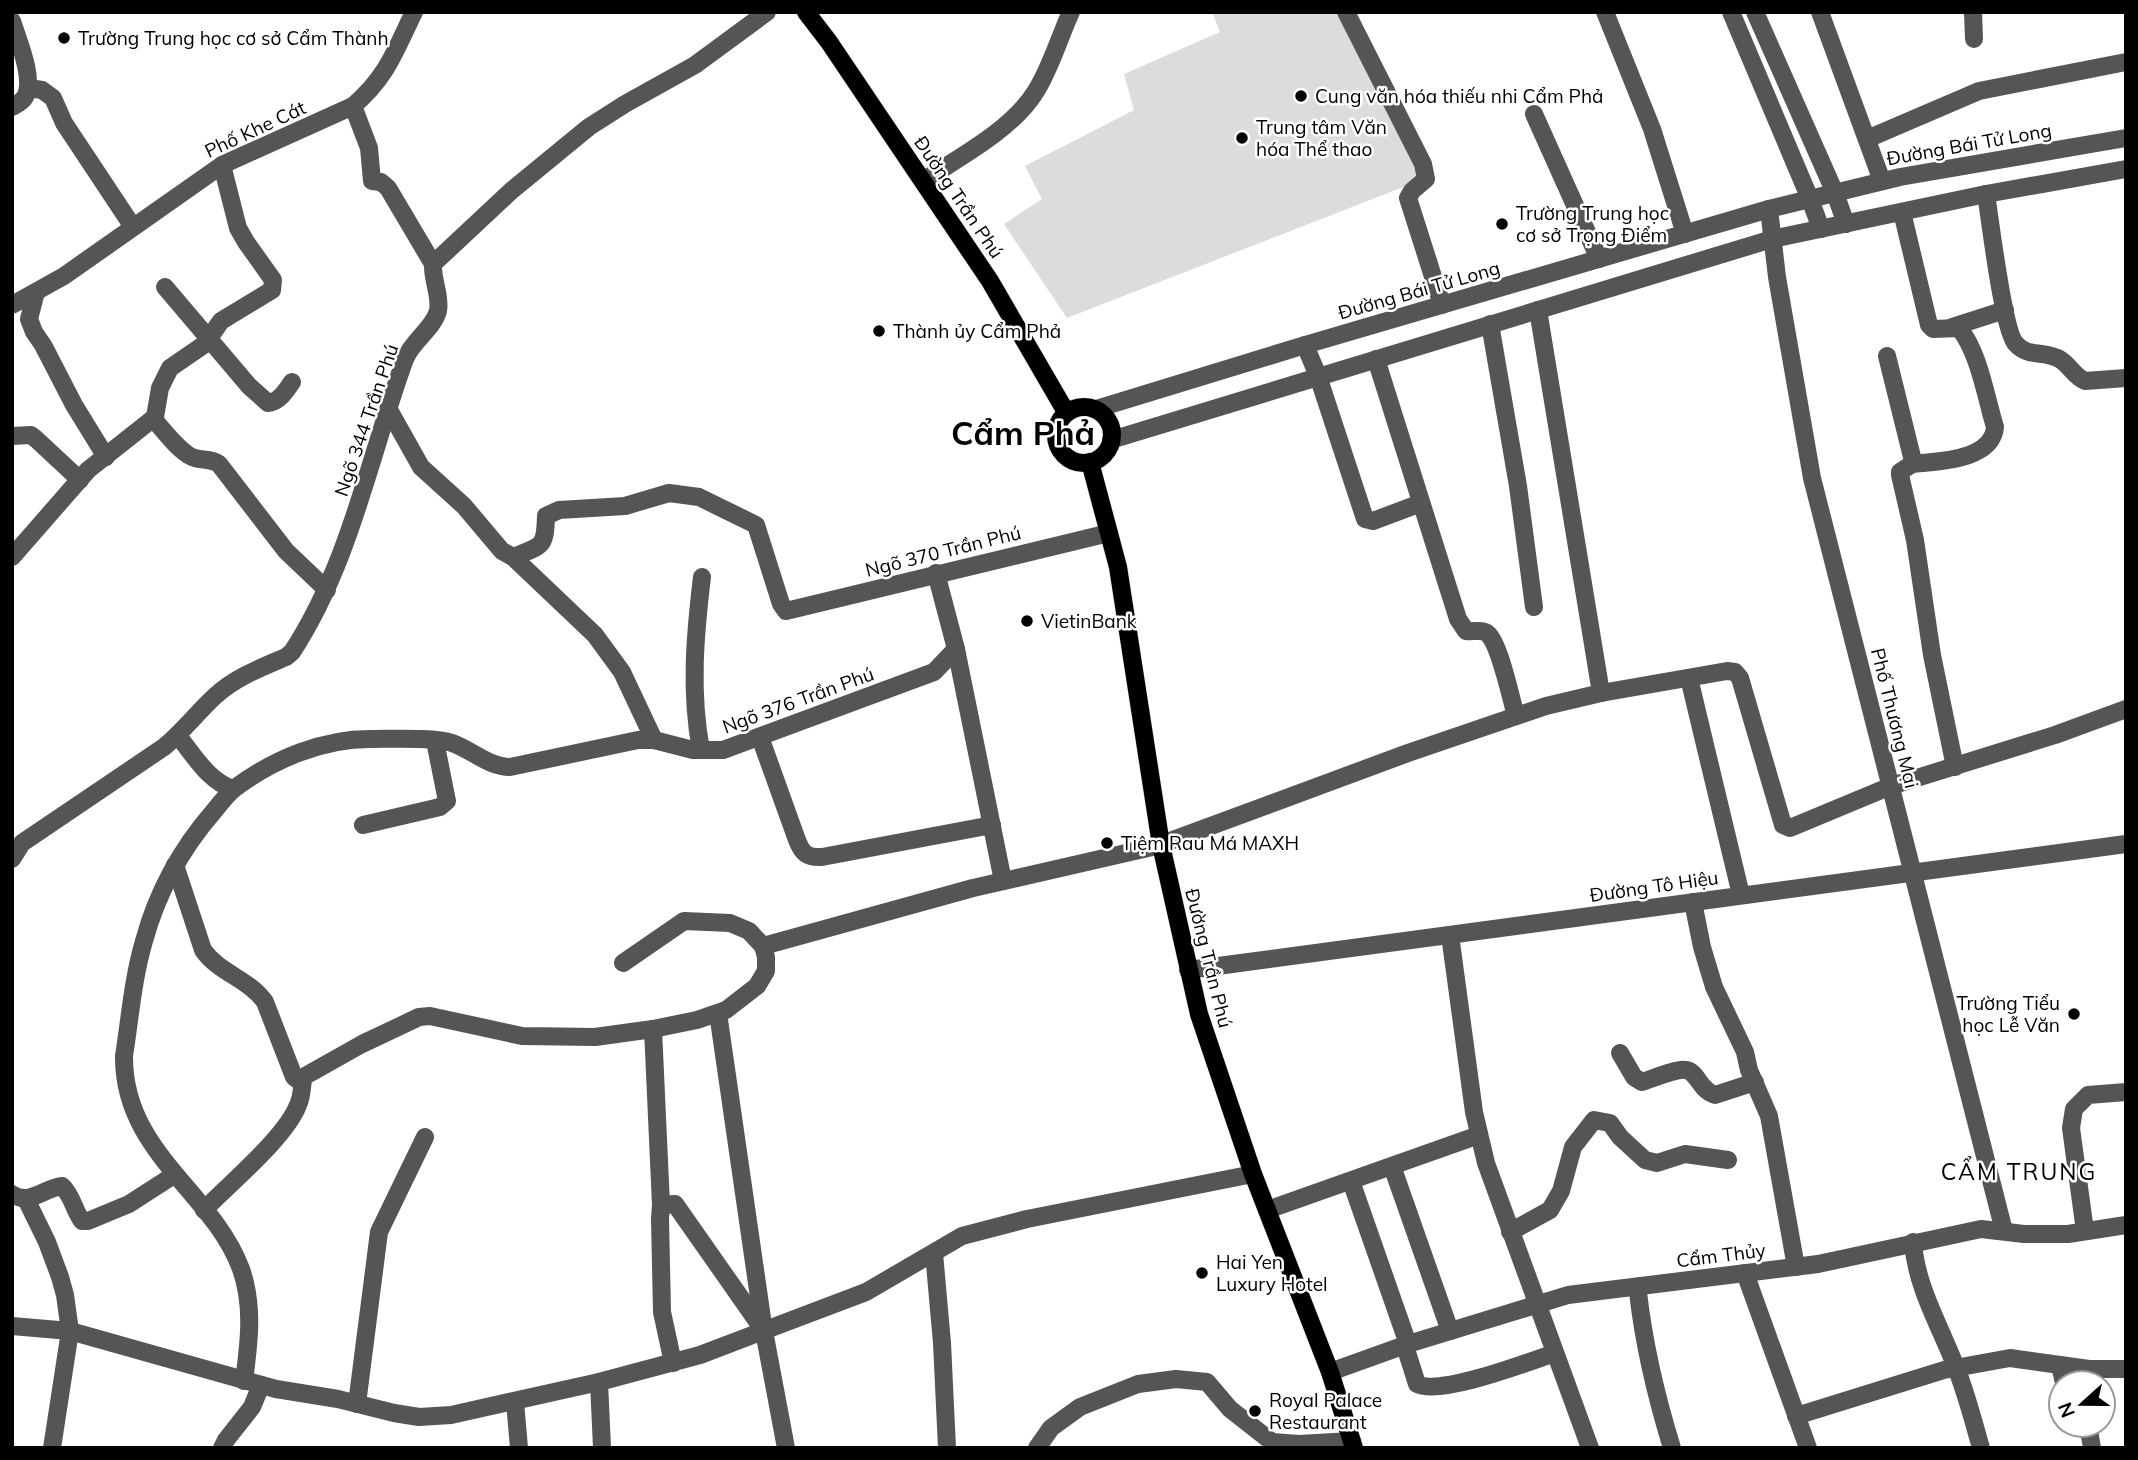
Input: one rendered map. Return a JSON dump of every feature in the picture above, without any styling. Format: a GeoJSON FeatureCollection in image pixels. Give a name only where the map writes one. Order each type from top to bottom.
{"type":"FeatureCollection","features":[{"type":"Feature","properties":{"kind":"main road","name":"Đường Trần Phú"},"geometry":{"type":"LineString","coordinates":[[806,12],[996,290],[1066,412]]}},
{"type":"Feature","properties":{"kind":"main road"},"geometry":{"type":"LineString","coordinates":[[1077,407],[1096,410],[1108,421],[1111,440],[1102,456],[1090,462],[1076,462],[1068,458],[1056,442],[1060,419],[1066,412],[1077,407]]}},
{"type":"Feature","properties":{"kind":"main road","name":"Đường Trần Phú"},"geometry":{"type":"LineString","coordinates":[[1090,462],[1118,567],[1155,816],[1199,1014],[1253,1174],[1330,1372],[1353,1444]]}},
{"type":"Feature","properties":{"kind":"street","name":"Phố Khe Cát"},"geometry":{"type":"LineString","coordinates":[[12,305],[64,276],[222,165],[353,106],[367,94],[391,64],[414,12]]}},
{"type":"Feature","properties":{"kind":"street"},"geometry":{"type":"LineString","coordinates":[[353,106],[369,148],[372,181],[381,182],[388,188],[433,264],[511,191],[589,127],[695,65],[767,12]]}},
{"type":"Feature","properties":{"kind":"street"},"geometry":{"type":"LineString","coordinates":[[923,181],[969,152],[1025,106],[1037,90],[1071,12]]}},
{"type":"Feature","properties":{"kind":"street"},"geometry":{"type":"LineString","coordinates":[[1346,12],[1423,164],[1426,179],[1408,198],[1442,305]]}},
{"type":"Feature","properties":{"kind":"street"},"geometry":{"type":"LineString","coordinates":[[1605,12],[1652,128],[1685,234]]}},
{"type":"Feature","properties":{"kind":"street"},"geometry":{"type":"LineString","coordinates":[[1731,12],[1821,229]]}},
{"type":"Feature","properties":{"kind":"street"},"geometry":{"type":"LineString","coordinates":[[1755,12],[1835,192],[1846,224]]}},
{"type":"Feature","properties":{"kind":"street"},"geometry":{"type":"LineString","coordinates":[[1821,12],[1882,181]]}},
{"type":"Feature","properties":{"kind":"street"},"geometry":{"type":"LineString","coordinates":[[1973,12],[1974,39]]}},
{"type":"Feature","properties":{"kind":"street"},"geometry":{"type":"LineString","coordinates":[[12,21],[26,64],[29,88],[24,100],[12,107]]}},
{"type":"Feature","properties":{"kind":"street"},"geometry":{"type":"LineString","coordinates":[[1867,139],[1979,91],[2126,62]]}},
{"type":"Feature","properties":{"kind":"street"},"geometry":{"type":"LineString","coordinates":[[29,88],[42,90],[53,98],[64,123],[134,227]]}},
{"type":"Feature","properties":{"kind":"street"},"geometry":{"type":"LineString","coordinates":[[1534,114],[1599,259]]}},
{"type":"Feature","properties":{"kind":"street","name":"Đường Bái Tử Long"},"geometry":{"type":"LineString","coordinates":[[1096,410],[1305,345],[1769,209],[1882,181],[2126,138]]}},
{"type":"Feature","properties":{"kind":"street"},"geometry":{"type":"LineString","coordinates":[[222,165],[238,228],[273,280],[274,287],[221,321],[205,344],[170,368],[160,388],[156,422],[185,452],[195,458],[210,458],[219,464],[286,551],[327,590]]}},
{"type":"Feature","properties":{"kind":"street"},"geometry":{"type":"LineString","coordinates":[[1111,440],[1772,239],[1986,194],[2126,169]]}},
{"type":"Feature","properties":{"kind":"street"},"geometry":{"type":"LineString","coordinates":[[1986,194],[2010,336],[2016,344],[2029,353],[2062,360],[2079,379],[2085,381],[2126,378]]}},
{"type":"Feature","properties":{"kind":"street","name":"Phố Thương Mại"},"geometry":{"type":"LineString","coordinates":[[1769,209],[1812,478],[2004,1231]]}},
{"type":"Feature","properties":{"kind":"street"},"geometry":{"type":"LineString","coordinates":[[1902,212],[1929,325],[1933,329],[1952,327],[2005,310]]}},
{"type":"Feature","properties":{"kind":"street","name":"Ngõ 344 Trần Phú"},"geometry":{"type":"LineString","coordinates":[[12,859],[22,843],[178,736],[215,696],[239,678],[292,652],[327,590],[342,556],[408,352],[437,316],[439,305],[433,264]]}},
{"type":"Feature","properties":{"kind":"street"},"geometry":{"type":"LineString","coordinates":[[1550,274],[1561,303]]}},
{"type":"Feature","properties":{"kind":"street"},"geometry":{"type":"LineString","coordinates":[[165,288],[249,386],[268,403],[286,392],[292,382]]}},
{"type":"Feature","properties":{"kind":"street"},"geometry":{"type":"LineString","coordinates":[[36,292],[29,319],[34,332],[106,457]]}},
{"type":"Feature","properties":{"kind":"street"},"geometry":{"type":"LineString","coordinates":[[1538,310],[1601,693]]}},
{"type":"Feature","properties":{"kind":"street"},"geometry":{"type":"LineString","coordinates":[[1490,324],[1518,486],[1534,607]]}},
{"type":"Feature","properties":{"kind":"street"},"geometry":{"type":"LineString","coordinates":[[1952,327],[1959,328],[1971,349],[1995,427],[1994,437],[1989,444],[1969,455],[1912,464],[1899,475],[1915,540],[1932,655],[1955,767]]}},
{"type":"Feature","properties":{"kind":"street"},"geometry":{"type":"LineString","coordinates":[[1305,345],[1318,376],[1365,519],[1373,521],[1421,503]]}},
{"type":"Feature","properties":{"kind":"street"},"geometry":{"type":"LineString","coordinates":[[1887,356],[1912,464]]}},
{"type":"Feature","properties":{"kind":"street"},"geometry":{"type":"LineString","coordinates":[[1376,359],[1458,619],[1466,632],[1482,631],[1488,633],[1492,639],[1516,716]]}},
{"type":"Feature","properties":{"kind":"street"},"geometry":{"type":"LineString","coordinates":[[389,410],[421,467],[464,506],[502,551],[513,556],[595,635],[622,672],[654,740]]}},
{"type":"Feature","properties":{"kind":"street"},"geometry":{"type":"LineString","coordinates":[[12,557],[88,470],[155,416]]}},
{"type":"Feature","properties":{"kind":"street"},"geometry":{"type":"LineString","coordinates":[[12,436],[31,436],[36,439],[80,480]]}},
{"type":"Feature","properties":{"kind":"street","name":"Ngõ 370 Trần Phú"},"geometry":{"type":"LineString","coordinates":[[513,556],[541,545],[545,539],[546,516],[551,513],[625,506],[669,493],[699,497],[756,525],[781,604],[784,610],[788,611],[1109,533]]}},
{"type":"Feature","properties":{"kind":"street"},"geometry":{"type":"LineString","coordinates":[[936,573],[956,649],[1003,880]]}},
{"type":"Feature","properties":{"kind":"street"},"geometry":{"type":"LineString","coordinates":[[701,750],[695,716],[693,677],[702,577]]}},
{"type":"Feature","properties":{"kind":"street","name":"Ngõ 376 Trần Phú"},"geometry":{"type":"LineString","coordinates":[[252,1383],[250,1308],[241,1270],[227,1241],[155,1151],[130,1101],[123,1065],[143,943],[159,897],[174,865],[205,821],[233,789],[277,762],[308,749],[334,742],[369,739],[454,744],[500,767],[510,768],[638,740],[654,740],[694,750],[723,750],[934,672],[956,649]]}},
{"type":"Feature","properties":{"kind":"street"},"geometry":{"type":"LineString","coordinates":[[764,946],[1003,880],[1161,845],[1546,706],[1601,693],[1727,671],[1735,672],[1740,678],[1781,819],[1786,827],[1797,826],[1891,786],[2055,736],[2126,709]]}},
{"type":"Feature","properties":{"kind":"street"},"geometry":{"type":"LineString","coordinates":[[1689,678],[1741,895]]}},
{"type":"Feature","properties":{"kind":"street"},"geometry":{"type":"LineString","coordinates":[[178,736],[206,771],[221,785],[233,789]]}},
{"type":"Feature","properties":{"kind":"street"},"geometry":{"type":"LineString","coordinates":[[760,737],[797,839],[802,851],[807,855],[822,857],[992,825]]}},
{"type":"Feature","properties":{"kind":"street"},"geometry":{"type":"LineString","coordinates":[[363,825],[445,804],[447,801],[435,741]]}},
{"type":"Feature","properties":{"kind":"street","name":"Đường Tô Hiệu"},"geometry":{"type":"LineString","coordinates":[[1188,970],[2126,844]]}},
{"type":"Feature","properties":{"kind":"street"},"geometry":{"type":"LineString","coordinates":[[174,865],[203,950],[209,959],[257,992],[265,1003],[294,1077],[299,1080],[362,1044],[419,1017],[430,1016],[522,1036],[595,1037],[697,1020],[726,1010],[757,986],[766,971],[764,946],[750,931],[730,923],[684,921],[624,963]]}},
{"type":"Feature","properties":{"kind":"street"},"geometry":{"type":"LineString","coordinates":[[1693,902],[1714,987],[1745,1052],[1769,1116],[1797,1267]]}},
{"type":"Feature","properties":{"kind":"street"},"geometry":{"type":"LineString","coordinates":[[1450,935],[1474,1112],[1486,1163],[1590,1448]]}},
{"type":"Feature","properties":{"kind":"street"},"geometry":{"type":"LineString","coordinates":[[718,1013],[764,1331],[786,1448]]}},
{"type":"Feature","properties":{"kind":"street"},"geometry":{"type":"LineString","coordinates":[[653,1029],[661,1205],[662,1311],[673,1363]]}},
{"type":"Feature","properties":{"kind":"street"},"geometry":{"type":"LineString","coordinates":[[1620,1053],[1634,1077],[1642,1082],[1687,1070],[1702,1088],[1715,1095],[1755,1082]]}},
{"type":"Feature","properties":{"kind":"street"},"geometry":{"type":"LineString","coordinates":[[204,1210],[290,1121],[298,1106],[303,1079]]}},
{"type":"Feature","properties":{"kind":"street"},"geometry":{"type":"LineString","coordinates":[[2085,1231],[2071,1128],[2074,1109],[2088,1095],[2126,1092]]}},
{"type":"Feature","properties":{"kind":"street"},"geometry":{"type":"LineString","coordinates":[[1510,1232],[1550,1210],[1561,1191],[1573,1147],[1594,1120],[1610,1122],[1620,1137],[1645,1160],[1657,1163],[1685,1154],[1728,1160]]}},
{"type":"Feature","properties":{"kind":"street"},"geometry":{"type":"LineString","coordinates":[[1267,1210],[1479,1135]]}},
{"type":"Feature","properties":{"kind":"street"},"geometry":{"type":"LineString","coordinates":[[358,1404],[379,1232],[425,1138]]}},
{"type":"Feature","properties":{"kind":"street"},"geometry":{"type":"LineString","coordinates":[[1392,1166],[1450,1331]]}},
{"type":"Feature","properties":{"kind":"street"},"geometry":{"type":"LineString","coordinates":[[12,1326],[70,1331],[252,1383],[419,1417],[451,1415],[673,1363],[866,1292],[962,1236],[1027,1219],[1253,1174]]}},
{"type":"Feature","properties":{"kind":"street"},"geometry":{"type":"LineString","coordinates":[[52,1448],[70,1331],[65,1295],[47,1242],[19,1197],[62,1186],[78,1216],[82,1221],[88,1221],[129,1204],[174,1175]]}},
{"type":"Feature","properties":{"kind":"street"},"geometry":{"type":"LineString","coordinates":[[1351,1181],[1417,1384],[1429,1388],[1492,1374],[1555,1353]]}},
{"type":"Feature","properties":{"kind":"street"},"geometry":{"type":"LineString","coordinates":[[661,1205],[675,1204],[764,1331]]}},
{"type":"Feature","properties":{"kind":"street","name":"Cẩm Thủy"},"geometry":{"type":"LineString","coordinates":[[1330,1372],[1406,1345],[1568,1295],[1797,1267],[1981,1229],[2068,1234],[2126,1225]]}},
{"type":"Feature","properties":{"kind":"street"},"geometry":{"type":"LineString","coordinates":[[1913,1242],[1914,1261],[1922,1289],[1956,1368],[1981,1448]]}},
{"type":"Feature","properties":{"kind":"street"},"geometry":{"type":"LineString","coordinates":[[934,1253],[947,1448]]}},
{"type":"Feature","properties":{"kind":"street"},"geometry":{"type":"LineString","coordinates":[[1745,1273],[1808,1448]]}},
{"type":"Feature","properties":{"kind":"street"},"geometry":{"type":"LineString","coordinates":[[1640,1286],[1638,1292],[1643,1337],[1672,1448]]}},
{"type":"Feature","properties":{"kind":"street"},"geometry":{"type":"LineString","coordinates":[[1796,1416],[1863,1393],[1956,1368],[2010,1357],[2089,1368],[2126,1369]]}},
{"type":"Feature","properties":{"kind":"street"},"geometry":{"type":"LineString","coordinates":[[2060,1364],[2061,1369]]}},
{"type":"Feature","properties":{"kind":"street"},"geometry":{"type":"LineString","coordinates":[[1037,1448],[1051,1428],[1080,1407],[1138,1384],[1176,1379],[1207,1382],[1230,1409],[1272,1442],[1353,1444]]}},
{"type":"Feature","properties":{"kind":"street"},"geometry":{"type":"LineString","coordinates":[[599,1382],[602,1448]]}},
{"type":"Feature","properties":{"kind":"street"},"geometry":{"type":"LineString","coordinates":[[222,1448],[252,1407],[252,1383]]}},
{"type":"Feature","properties":{"kind":"street"},"geometry":{"type":"LineString","coordinates":[[515,1402],[519,1448]]}},
{"type":"Feature","properties":{"kind":"shaded area","name":"Trung tâm Văn hóa Thể thao"},"geometry":{"type":"Polygon","coordinates":[[[1212,12],[1343,12],[1419,169],[1418,179],[1067,318],[1004,224],[1042,199],[1025,166],[1134,110],[1124,74],[1220,32],[1212,12]]]}},
{"type":"Feature","properties":{"kind":"place","name":"Trường Trung học cơ sở Cẩm Thành"},"geometry":{"type":"Point","coordinates":[64,38]}},
{"type":"Feature","properties":{"kind":"place","name":"Cung văn hóa thiếu nhi Cẩm Phả"},"geometry":{"type":"Point","coordinates":[1301,96]}},
{"type":"Feature","properties":{"kind":"place","name":"Trung tâm Văn hóa Thể thao"},"geometry":{"type":"Point","coordinates":[1242,138]}},
{"type":"Feature","properties":{"kind":"place","name":"Trường Trung học cơ sở Trọng Điểm"},"geometry":{"type":"Point","coordinates":[1502,224]}},
{"type":"Feature","properties":{"kind":"place","name":"Thành ủy Cẩm Phả"},"geometry":{"type":"Point","coordinates":[879,331]}},
{"type":"Feature","properties":{"kind":"place","name":"VietinBank"},"geometry":{"type":"Point","coordinates":[1027,621]}},
{"type":"Feature","properties":{"kind":"place","name":"Tiệm Rau Má MAXH"},"geometry":{"type":"Point","coordinates":[1107,843]}},
{"type":"Feature","properties":{"kind":"place","name":"Trường Tiểu học Lễ Văn"},"geometry":{"type":"Point","coordinates":[2074,1014]}},
{"type":"Feature","properties":{"kind":"place","name":"Hai Yen Luxury Hotel"},"geometry":{"type":"Point","coordinates":[1202,1273]}},
{"type":"Feature","properties":{"kind":"place","name":"Royal Palace Restaurant"},"geometry":{"type":"Point","coordinates":[1255,1411]}},
{"type":"Feature","properties":{"kind":"district","name":"Cẩm Phả"},"geometry":{"type":"Point","coordinates":[1023,433]}},
{"type":"Feature","properties":{"kind":"district","name":"CẨM TRUNG"},"geometry":{"type":"Point","coordinates":[2019,1172]}}]}
